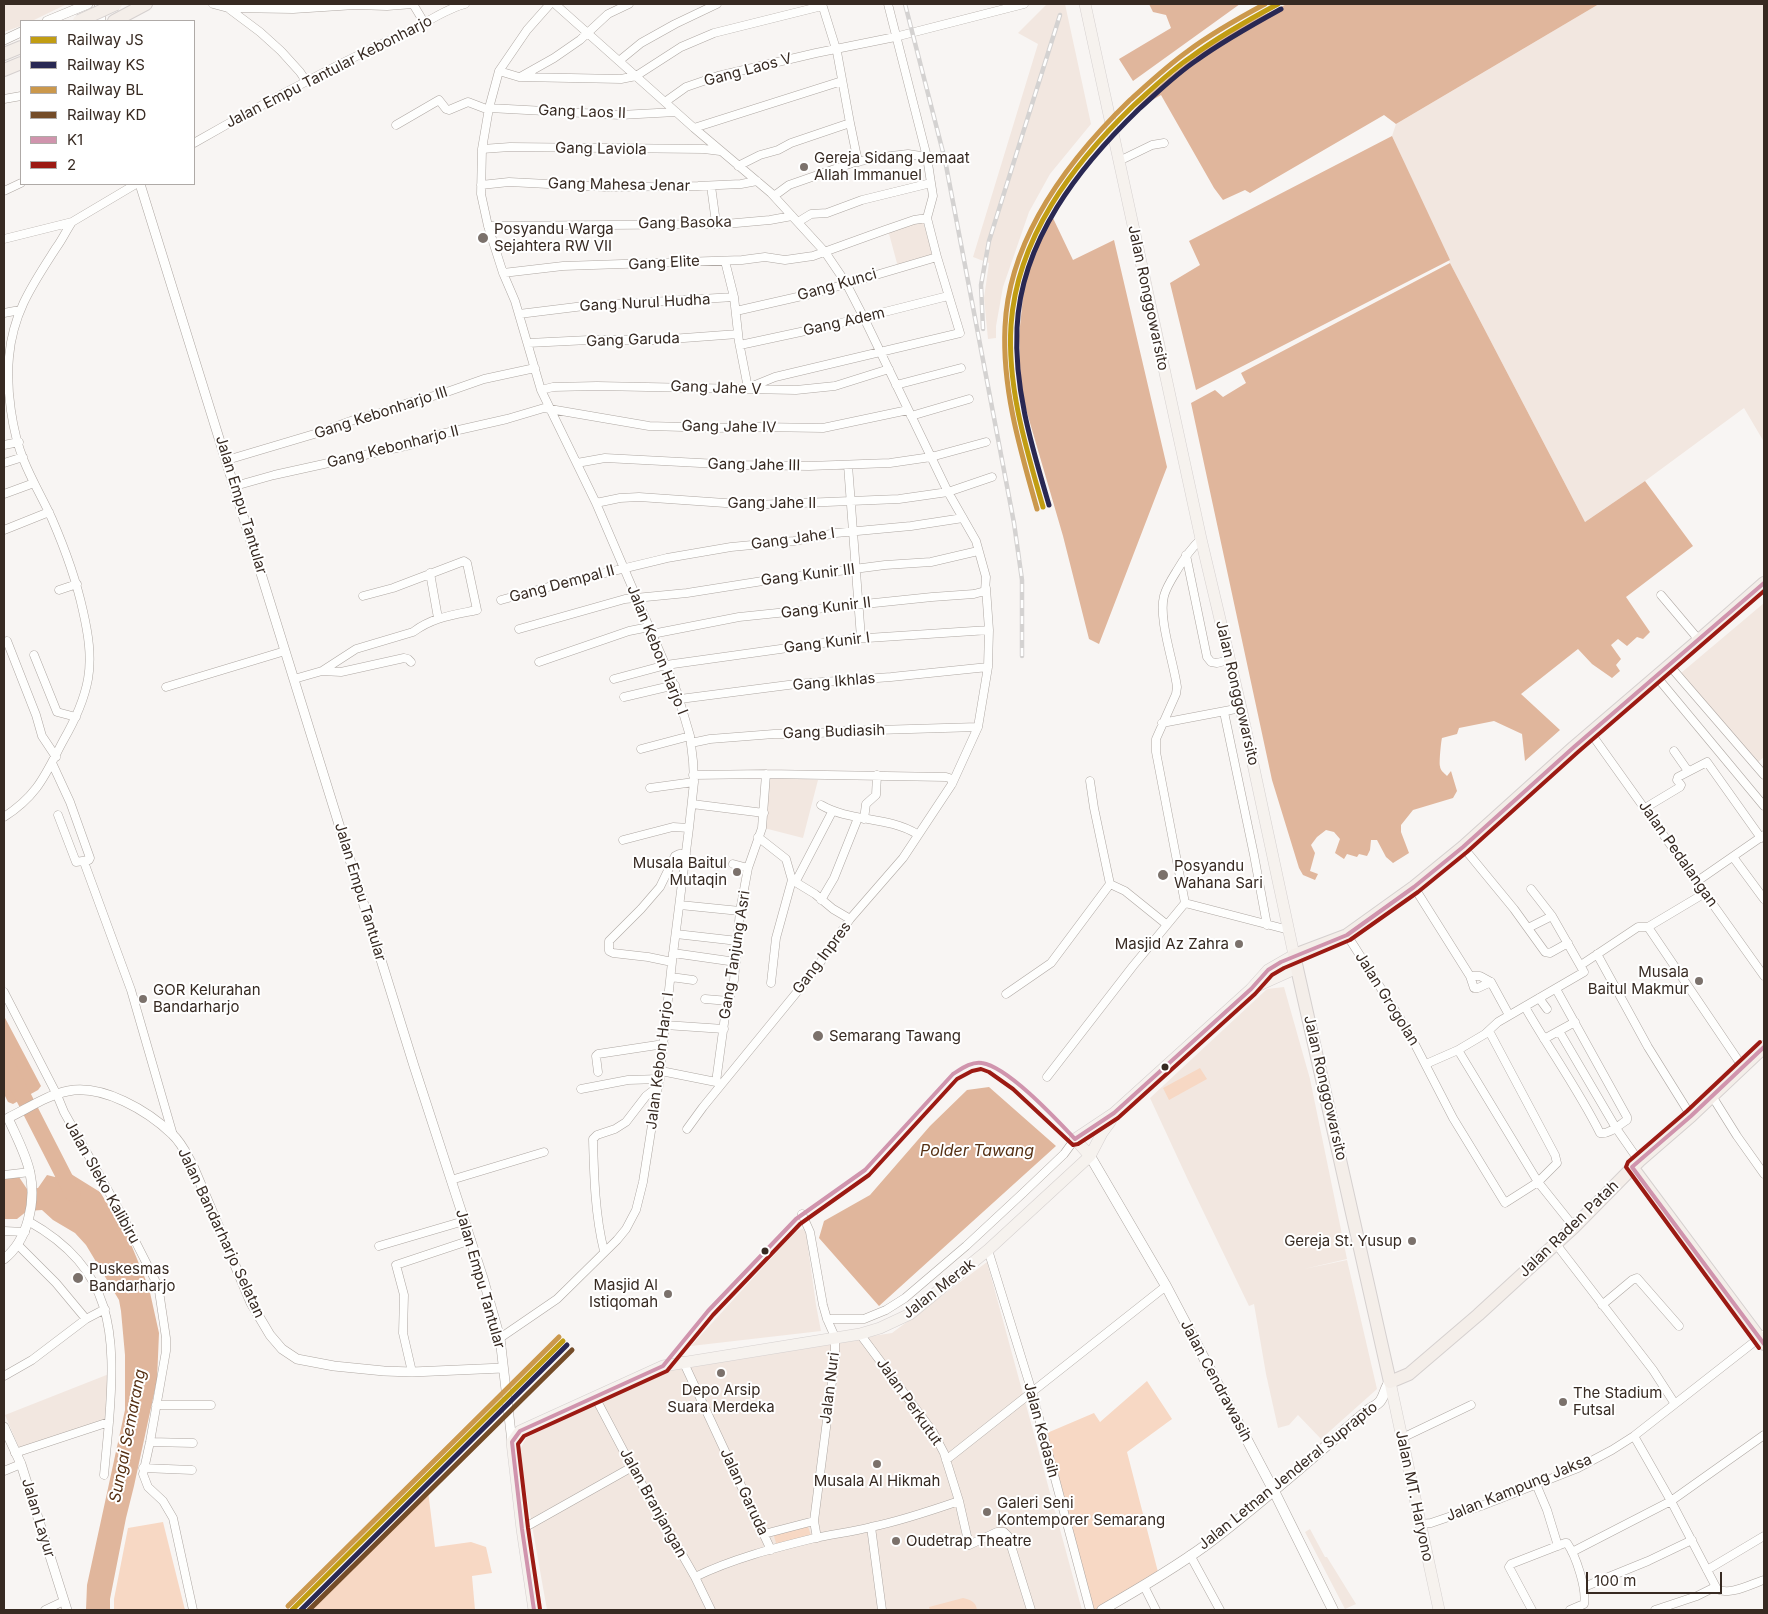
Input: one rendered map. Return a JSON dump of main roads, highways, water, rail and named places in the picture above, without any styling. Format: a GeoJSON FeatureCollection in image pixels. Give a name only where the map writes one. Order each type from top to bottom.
{"type":"FeatureCollection","features":[{"type":"Feature","properties":{"kind":"highway"},"geometry":{"type":"LineString","coordinates":[[81,20],[116,4]]}},
{"type":"Feature","properties":{"kind":"highway"},"geometry":{"type":"LineString","coordinates":[[116,20],[146,4]]}},
{"type":"Feature","properties":{"kind":"highway"},"geometry":{"type":"LineString","coordinates":[[4,54],[20,47]]}},
{"type":"Feature","properties":{"kind":"highway"},"geometry":{"type":"LineString","coordinates":[[4,70],[20,63]]}},
{"type":"Feature","properties":{"kind":"highway"},"geometry":{"type":"LineString","coordinates":[[1294,955],[1347,935],[1414,887],[1463,847],[1590,732],[1700,640],[1764,583]]}},
{"type":"Feature","properties":{"kind":"highway","name":"Jalan Ronggowarsito"},"geometry":{"type":"LineString","coordinates":[[1294,955],[1390,1382]]}},
{"type":"Feature","properties":{"kind":"highway","name":"Jalan Raden Patah"},"geometry":{"type":"LineString","coordinates":[[1390,1382],[1409,1374],[1478,1315],[1574,1227],[1635,1164],[1764,1048]]}},
{"type":"Feature","properties":{"kind":"highway"},"geometry":{"type":"LineString","coordinates":[[1635,1164],[1763,1338]]}},
{"type":"Feature","properties":{"kind":"main road","name":"Jalan Ronggowarsito"},"geometry":{"type":"LineString","coordinates":[[1085,4],[1201,539],[1241,708],[1294,955]]}},
{"type":"Feature","properties":{"kind":"main road"},"geometry":{"type":"LineString","coordinates":[[1078,1143],[1114,1113],[1251,988],[1268,970],[1294,955]]}},
{"type":"Feature","properties":{"kind":"main road"},"geometry":{"type":"LineString","coordinates":[[1251,988],[1298,968]]}},
{"type":"Feature","properties":{"kind":"main road"},"geometry":{"type":"LineString","coordinates":[[1078,1143],[1090,1156],[1114,1113]]}},
{"type":"Feature","properties":{"kind":"main road"},"geometry":{"type":"LineString","coordinates":[[1078,1143],[1102,1132]]}},
{"type":"Feature","properties":{"kind":"main road","name":"Jalan Merak"},"geometry":{"type":"LineString","coordinates":[[512,1442],[520,1431],[530,1425],[663,1366],[683,1361],[860,1334],[880,1328],[910,1314],[988,1250],[1090,1156]]}},
{"type":"Feature","properties":{"kind":"main road","name":"Jalan Cendrawasih"},"geometry":{"type":"LineString","coordinates":[[1090,1156],[1166,1286],[1274,1492],[1333,1610]]}},
{"type":"Feature","properties":{"kind":"main road","name":"Jalan MT. Haryono"},"geometry":{"type":"LineString","coordinates":[[1390,1382],[1439,1610]]}},
{"type":"Feature","properties":{"kind":"main road","name":"Jalan Letnan Jenderal Suprapto"},"geometry":{"type":"LineString","coordinates":[[1102,1610],[1144,1586],[1204,1546],[1274,1492],[1368,1410],[1376,1406],[1390,1382]]}},
{"type":"Feature","properties":{"kind":"main road","name":"Jalan Empu Tantular"},"geometry":{"type":"LineString","coordinates":[[512,1442],[534,1610]]}},
{"type":"Feature","properties":{"kind":"water"},"geometry":{"type":"Polygon","coordinates":[[[1149,4],[1240,4],[1133,81],[1119,59],[1171,28],[1166,15],[1153,12],[1149,4]]]}},
{"type":"Feature","properties":{"kind":"water"},"geometry":{"type":"Polygon","coordinates":[[[1287,4],[1599,4],[1396,124],[1384,115],[1250,193],[1245,190],[1223,200],[1214,188],[1161,95],[1133,111],[1194,57],[1241,26],[1287,4]]]}},
{"type":"Feature","properties":{"kind":"water"},"geometry":{"type":"Polygon","coordinates":[[[1392,136],[1450,260],[1196,390],[1170,283],[1200,265],[1189,241],[1392,136]]]}},
{"type":"Feature","properties":{"kind":"water"},"geometry":{"type":"Polygon","coordinates":[[[1052,216],[1073,260],[1114,240],[1167,467],[1099,644],[1089,639],[1063,536],[1021,392],[1019,336],[1025,277],[1037,241],[1052,216]]]}},
{"type":"Feature","properties":{"kind":"water"},"geometry":{"type":"Polygon","coordinates":[[[1450,263],[1585,522],[1645,481],[1693,546],[1626,597],[1650,632],[1643,639],[1637,637],[1627,646],[1618,639],[1611,645],[1621,659],[1616,665],[1620,671],[1612,678],[1592,664],[1578,649],[1521,694],[1560,730],[1525,761],[1522,734],[1494,721],[1459,728],[1457,734],[1442,738],[1440,761],[1441,769],[1447,776],[1451,771],[1457,791],[1453,798],[1413,810],[1401,825],[1401,832],[1409,853],[1393,863],[1386,857],[1377,840],[1371,840],[1367,856],[1359,854],[1357,857],[1347,854],[1344,859],[1335,853],[1340,839],[1334,832],[1326,830],[1311,845],[1315,853],[1310,871],[1318,874],[1315,880],[1303,875],[1299,868],[1272,780],[1191,403],[1215,390],[1223,397],[1246,383],[1241,373],[1450,263]]]}},
{"type":"Feature","properties":{"kind":"water"},"geometry":{"type":"Polygon","coordinates":[[[4,1016],[41,1086],[29,1095],[30,1099],[22,1103],[20,1100],[13,1104],[8,1102],[4,1094],[4,1016]]]}},
{"type":"Feature","properties":{"kind":"water","name":"Polder Tawang"},"geometry":{"type":"Polygon","coordinates":[[[989,1087],[1056,1146],[879,1306],[819,1238],[824,1221],[870,1195],[930,1126],[967,1090],[989,1087]]]}},
{"type":"Feature","properties":{"kind":"water","name":"Sungai Semarang"},"geometry":{"type":"Polygon","coordinates":[[[71,1174],[100,1192],[128,1237],[149,1288],[159,1333],[157,1380],[126,1518],[110,1599],[110,1610],[86,1610],[87,1585],[125,1410],[125,1355],[119,1300],[86,1245],[75,1233],[53,1220],[42,1210],[27,1211],[17,1219],[4,1219],[4,1179],[19,1177],[27,1189],[38,1188],[47,1175],[55,1177],[71,1174]]]}},
{"type":"Feature","properties":{"kind":"waterway"},"geometry":{"type":"LineString","coordinates":[[4,1059],[73,1194]]}},
{"type":"Feature","properties":{"kind":"railway"},"geometry":{"type":"LineString","coordinates":[[905,4],[945,160],[1014,523],[1022,580],[1022,656]]}},
{"type":"Feature","properties":{"kind":"railway"},"geometry":{"type":"LineString","coordinates":[[983,329],[981,285],[989,241],[1060,15]]}},
{"type":"Feature","properties":{"kind":"rail line","name":"BL"},"geometry":{"type":"LineString","coordinates":[[1037,509],[1024,464],[1009,396],[1005,350],[1005,327],[1009,294],[1018,262],[1030,231],[1064,174],[1107,123],[1130,100],[1197,44],[1265,4]]}},
{"type":"Feature","properties":{"kind":"rail line","name":"JS"},"geometry":{"type":"LineString","coordinates":[[1043,507],[1019,417],[1012,371],[1011,348],[1011,325],[1015,293],[1024,262],[1036,233],[1051,205],[1069,178],[1110,129],[1133,106],[1183,62],[1233,29],[1278,4]]}},
{"type":"Feature","properties":{"kind":"rail line","name":"KS"},"geometry":{"type":"LineString","coordinates":[[1049,505],[1036,461],[1021,396],[1017,351],[1017,328],[1021,296],[1029,265],[1042,235],[1057,207],[1095,155],[1139,109],[1189,65],[1238,33],[1281,9]]}},
{"type":"Feature","properties":{"kind":"rail line","name":"BL"},"geometry":{"type":"LineString","coordinates":[[288,1606],[559,1337]]}},
{"type":"Feature","properties":{"kind":"rail line","name":"JS"},"geometry":{"type":"LineString","coordinates":[[292,1610],[563,1341]]}},
{"type":"Feature","properties":{"kind":"rail line","name":"KS"},"geometry":{"type":"LineString","coordinates":[[301,1610],[567,1345]]}},
{"type":"Feature","properties":{"kind":"rail line","name":"KD"},"geometry":{"type":"LineString","coordinates":[[309,1610],[572,1350]]}},
{"type":"Feature","properties":{"kind":"place","name":"Gereja Sidang Jemaat Allah Immanuel"},"geometry":{"type":"Point","coordinates":[804,167]}},
{"type":"Feature","properties":{"kind":"place","name":"Posyandu Warga Sejahtera RW VII"},"geometry":{"type":"Point","coordinates":[483,238]}},
{"type":"Feature","properties":{"kind":"place","name":"Musala Baitul Mutaqin"},"geometry":{"type":"Point","coordinates":[737,872]}},
{"type":"Feature","properties":{"kind":"place","name":"Posyandu Wahana Sari"},"geometry":{"type":"Point","coordinates":[1163,875]}},
{"type":"Feature","properties":{"kind":"place","name":"Masjid Az Zahra"},"geometry":{"type":"Point","coordinates":[1239,944]}},
{"type":"Feature","properties":{"kind":"place","name":"Musala Baitul Makmur"},"geometry":{"type":"Point","coordinates":[1699,981]}},
{"type":"Feature","properties":{"kind":"place","name":"GOR Kelurahan Bandarharjo"},"geometry":{"type":"Point","coordinates":[143,999]}},
{"type":"Feature","properties":{"kind":"place","name":"Semarang Tawang"},"geometry":{"type":"Point","coordinates":[818,1036]}},
{"type":"Feature","properties":{"kind":"place","name":"Gereja St. Yusup"},"geometry":{"type":"Point","coordinates":[1412,1241]}},
{"type":"Feature","properties":{"kind":"place","name":"Puskesmas Bandarharjo"},"geometry":{"type":"Point","coordinates":[78,1278]}},
{"type":"Feature","properties":{"kind":"place","name":"Masjid Al Istiqomah"},"geometry":{"type":"Point","coordinates":[668,1294]}},
{"type":"Feature","properties":{"kind":"place","name":"Depo Arsip Suara Merdeka"},"geometry":{"type":"Point","coordinates":[721,1373]}},
{"type":"Feature","properties":{"kind":"place","name":"The Stadium Futsal"},"geometry":{"type":"Point","coordinates":[1563,1402]}},
{"type":"Feature","properties":{"kind":"place","name":"Musala Al Hikmah"},"geometry":{"type":"Point","coordinates":[877,1464]}},
{"type":"Feature","properties":{"kind":"place","name":"Galeri Seni Kontemporer Semarang"},"geometry":{"type":"Point","coordinates":[987,1512]}},
{"type":"Feature","properties":{"kind":"place","name":"Oudetrap Theatre"},"geometry":{"type":"Point","coordinates":[896,1541]}}]}
